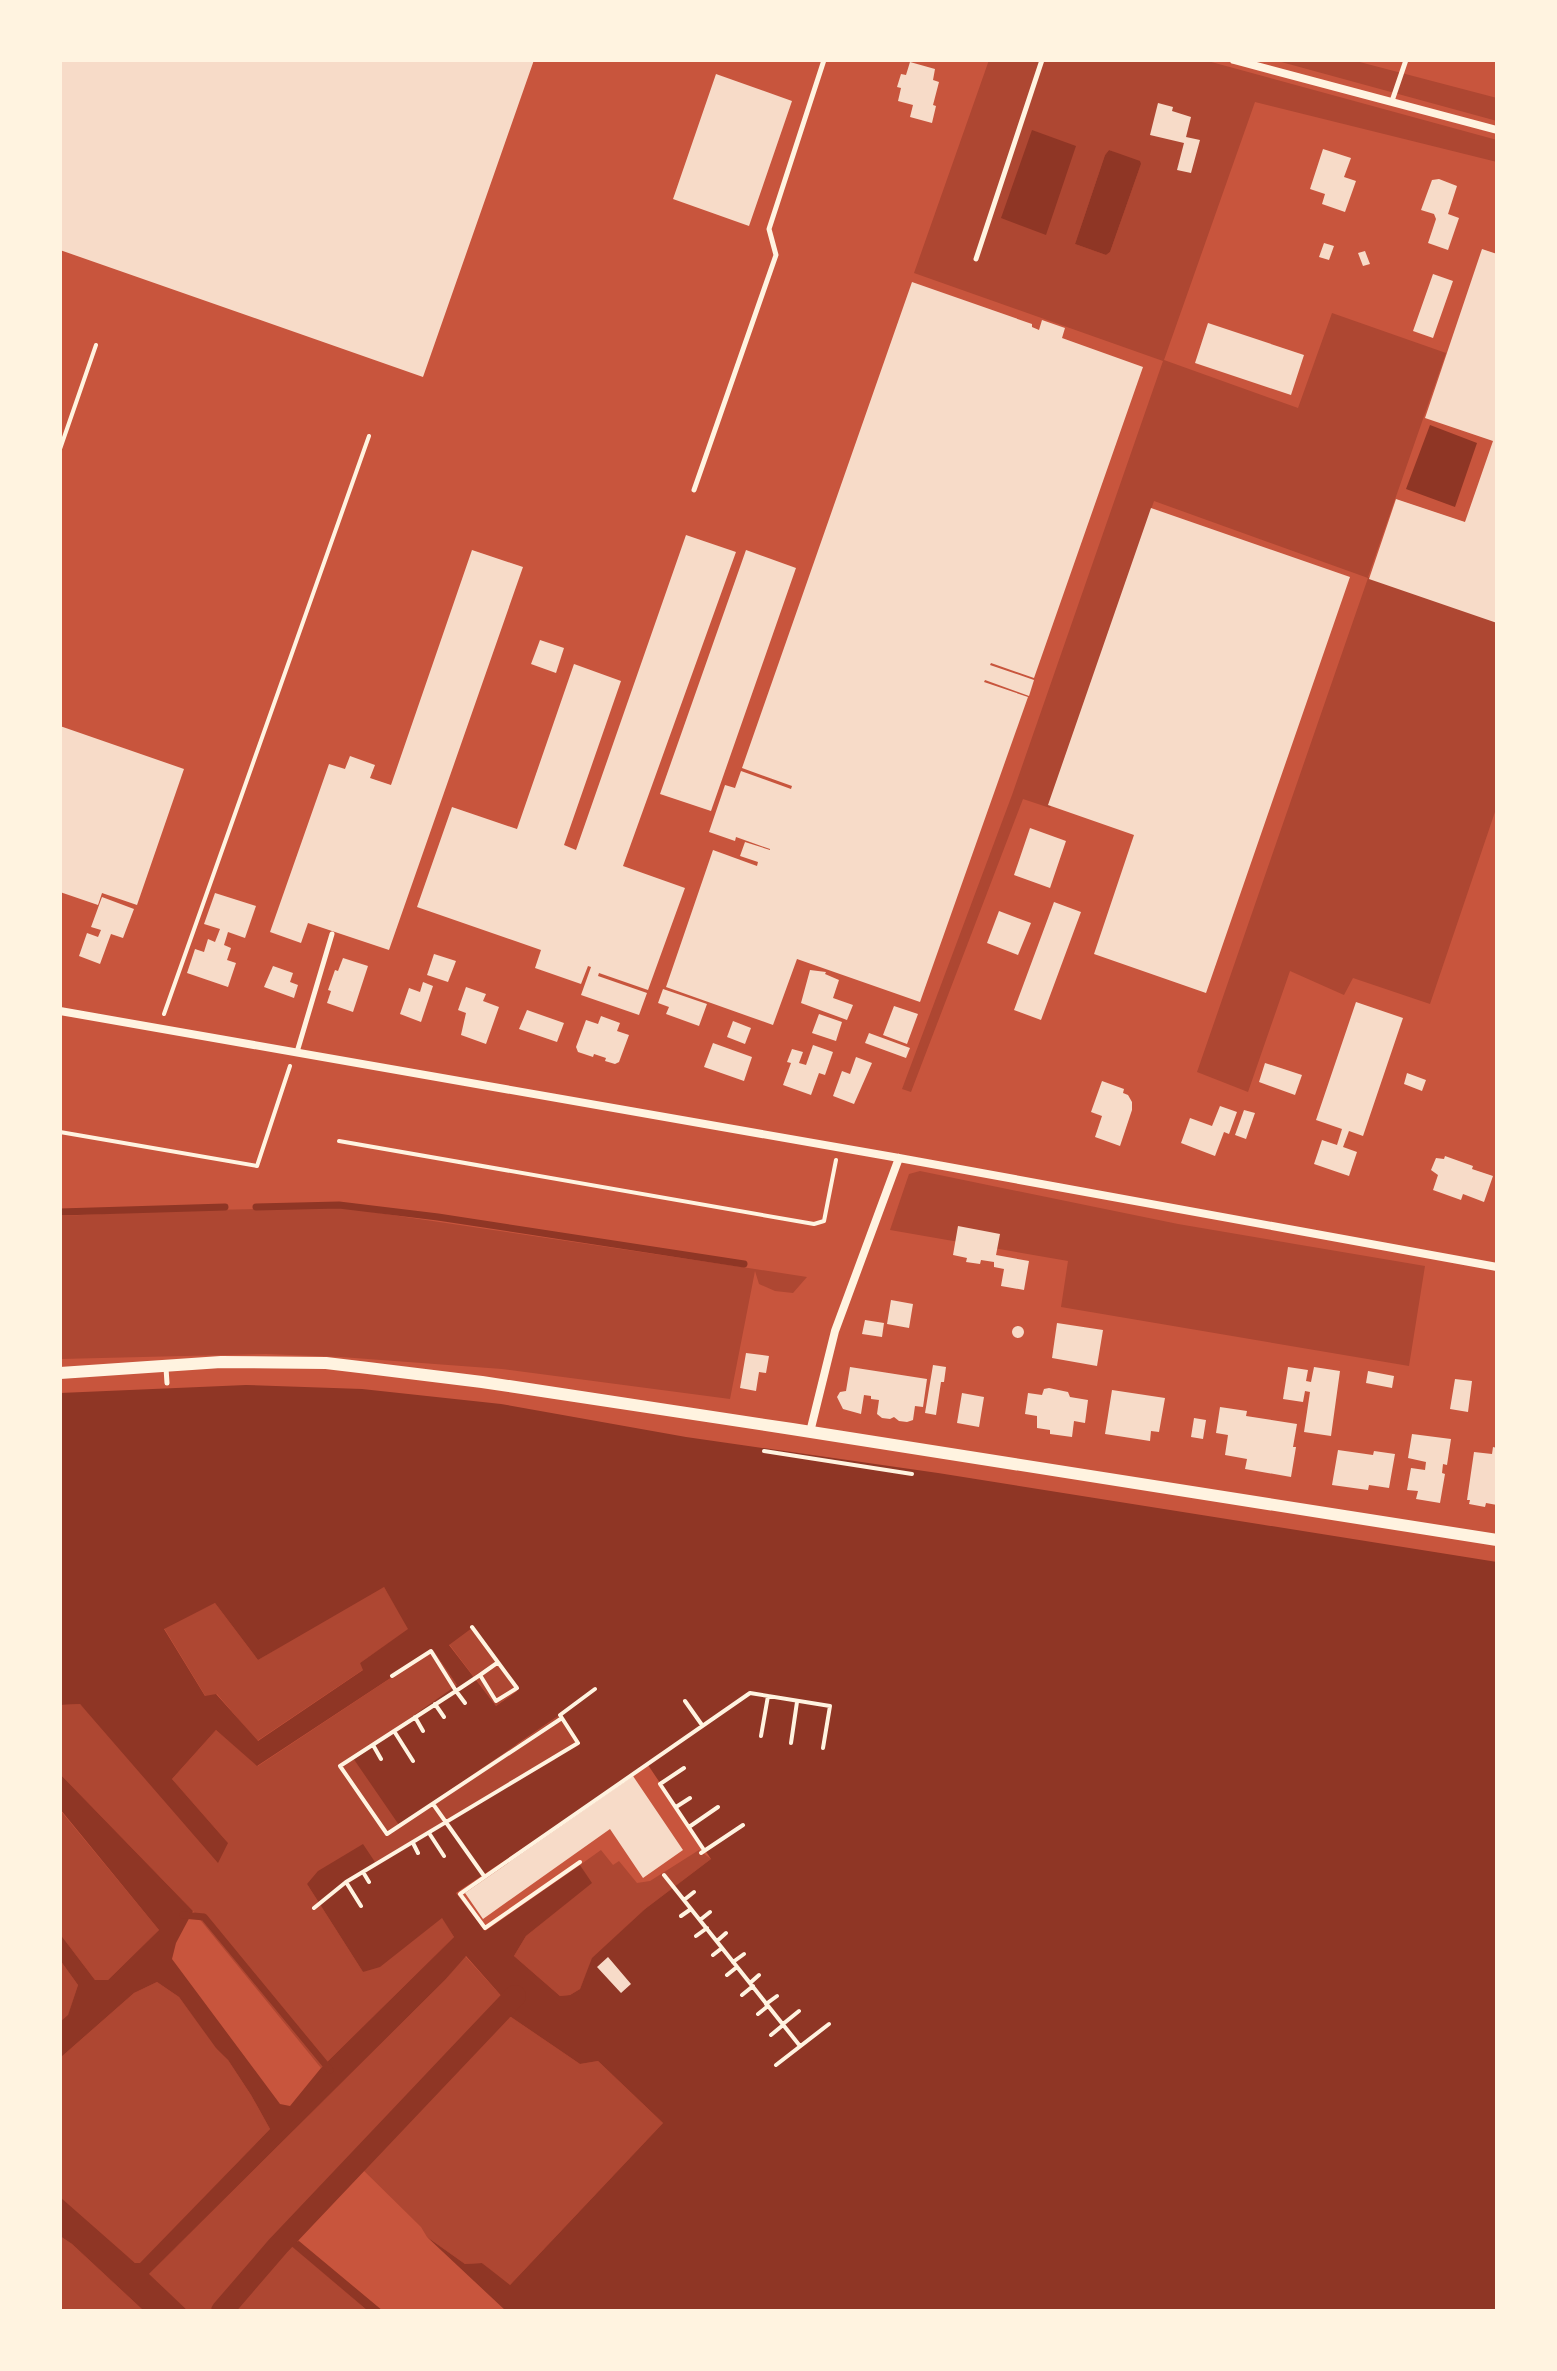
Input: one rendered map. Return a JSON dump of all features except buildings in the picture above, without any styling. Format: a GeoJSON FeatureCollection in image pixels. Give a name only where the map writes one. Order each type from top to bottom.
{"type":"FeatureCollection","features":[{"type":"Feature","properties":{"kind":"street"},"geometry":{"type":"LineString","coordinates":[[1234,60],[1497,130]]}},
{"type":"Feature","properties":{"kind":"street"},"geometry":{"type":"LineString","coordinates":[[60,1011],[839,1147],[1497,1267]]}},
{"type":"Feature","properties":{"kind":"street"},"geometry":{"type":"LineString","coordinates":[[810,1432],[835,1331],[899,1158]]}},
{"type":"Feature","properties":{"kind":"street"},"geometry":{"type":"LineString","coordinates":[[60,1373],[221,1362],[340,1365],[498,1384],[1497,1540]]}},
{"type":"Feature","properties":{"kind":"lane"},"geometry":{"type":"LineString","coordinates":[[694,490],[776,255],[769,229],[824,60]]}},
{"type":"Feature","properties":{"kind":"lane"},"geometry":{"type":"LineString","coordinates":[[976,259],[1042,60]]}},
{"type":"Feature","properties":{"kind":"lane"},"geometry":{"type":"LineString","coordinates":[[1392,102],[1406,60]]}},
{"type":"Feature","properties":{"kind":"lane"},"geometry":{"type":"LineString","coordinates":[[294,1051],[332,934]]}},
{"type":"Feature","properties":{"kind":"lane"},"geometry":{"type":"LineString","coordinates":[[166,1365],[167,1383]]}},
{"type":"Feature","properties":{"kind":"path"},"geometry":{"type":"LineString","coordinates":[[60,449],[96,345]]}},
{"type":"Feature","properties":{"kind":"path"},"geometry":{"type":"LineString","coordinates":[[159,1028],[369,436]]}},
{"type":"Feature","properties":{"kind":"path"},"geometry":{"type":"LineString","coordinates":[[60,1132],[257,1166],[294,1051]]}},
{"type":"Feature","properties":{"kind":"path"},"geometry":{"type":"LineString","coordinates":[[339,1141],[814,1224],[824,1221],[839,1147]]}},
{"type":"Feature","properties":{"kind":"path"},"geometry":{"type":"LineString","coordinates":[[764,1451],[912,1474]]}},
{"type":"Feature","properties":{"kind":"path"},"geometry":{"type":"LineString","coordinates":[[472,1627],[517,1688],[496,1701],[480,1675]]}},
{"type":"Feature","properties":{"kind":"path"},"geometry":{"type":"LineString","coordinates":[[392,1676],[431,1651],[465,1703]]}},
{"type":"Feature","properties":{"kind":"path"},"geometry":{"type":"LineString","coordinates":[[498,1663],[340,1766],[387,1834],[562,1718]]}},
{"type":"Feature","properties":{"kind":"path"},"geometry":{"type":"LineString","coordinates":[[314,1908],[346,1882],[578,1743],[560,1715],[595,1689]]}},
{"type":"Feature","properties":{"kind":"path"},"geometry":{"type":"LineString","coordinates":[[580,1862],[485,1928],[460,1894],[750,1693],[830,1706],[823,1748]]}},
{"type":"Feature","properties":{"kind":"path"},"geometry":{"type":"LineString","coordinates":[[761,1736],[768,1696]]}},
{"type":"Feature","properties":{"kind":"path"},"geometry":{"type":"LineString","coordinates":[[685,1701],[703,1725]]}},
{"type":"Feature","properties":{"kind":"path"},"geometry":{"type":"LineString","coordinates":[[791,1743],[797,1701]]}},
{"type":"Feature","properties":{"kind":"path"},"geometry":{"type":"LineString","coordinates":[[435,1704],[444,1717]]}},
{"type":"Feature","properties":{"kind":"path"},"geometry":{"type":"LineString","coordinates":[[415,1717],[423,1731]]}},
{"type":"Feature","properties":{"kind":"path"},"geometry":{"type":"LineString","coordinates":[[394,1731],[413,1761]]}},
{"type":"Feature","properties":{"kind":"path"},"geometry":{"type":"LineString","coordinates":[[373,1745],[381,1759]]}},
{"type":"Feature","properties":{"kind":"path"},"geometry":{"type":"LineString","coordinates":[[684,1768],[660,1784],[702,1851],[743,1825]]}},
{"type":"Feature","properties":{"kind":"path"},"geometry":{"type":"LineString","coordinates":[[584,1795],[589,1804]]}},
{"type":"Feature","properties":{"kind":"path"},"geometry":{"type":"LineString","coordinates":[[676,1807],[690,1798]]}},
{"type":"Feature","properties":{"kind":"path"},"geometry":{"type":"LineString","coordinates":[[433,1804],[484,1876]]}},
{"type":"Feature","properties":{"kind":"path"},"geometry":{"type":"LineString","coordinates":[[689,1827],[718,1807]]}},
{"type":"Feature","properties":{"kind":"path"},"geometry":{"type":"LineString","coordinates":[[429,1833],[444,1856]]}},
{"type":"Feature","properties":{"kind":"path"},"geometry":{"type":"LineString","coordinates":[[413,1843],[418,1853]]}},
{"type":"Feature","properties":{"kind":"path"},"geometry":{"type":"LineString","coordinates":[[516,1843],[521,1850]]}},
{"type":"Feature","properties":{"kind":"path"},"geometry":{"type":"LineString","coordinates":[[379,1863],[385,1871]]}},
{"type":"Feature","properties":{"kind":"path"},"geometry":{"type":"LineString","coordinates":[[363,1872],[369,1882]]}},
{"type":"Feature","properties":{"kind":"path"},"geometry":{"type":"LineString","coordinates":[[664,1875],[800,2046]]}},
{"type":"Feature","properties":{"kind":"path"},"geometry":{"type":"LineString","coordinates":[[346,1882],[361,1906]]}},
{"type":"Feature","properties":{"kind":"path"},"geometry":{"type":"LineString","coordinates":[[684,1900],[694,1892]]}},
{"type":"Feature","properties":{"kind":"path"},"geometry":{"type":"LineString","coordinates":[[681,1916],[691,1909]]}},
{"type":"Feature","properties":{"kind":"path"},"geometry":{"type":"LineString","coordinates":[[700,1920],[710,1912]]}},
{"type":"Feature","properties":{"kind":"path"},"geometry":{"type":"LineString","coordinates":[[696,1936],[707,1928]]}},
{"type":"Feature","properties":{"kind":"path"},"geometry":{"type":"LineString","coordinates":[[717,1941],[726,1933]]}},
{"type":"Feature","properties":{"kind":"path"},"geometry":{"type":"LineString","coordinates":[[713,1955],[722,1948]]}},
{"type":"Feature","properties":{"kind":"path"},"geometry":{"type":"LineString","coordinates":[[727,1975],[744,1954]]}},
{"type":"Feature","properties":{"kind":"path"},"geometry":{"type":"LineString","coordinates":[[742,1995],[759,1975]]}},
{"type":"Feature","properties":{"kind":"path"},"geometry":{"type":"LineString","coordinates":[[758,2014],[777,1996]]}},
{"type":"Feature","properties":{"kind":"path"},"geometry":{"type":"LineString","coordinates":[[771,2035],[799,2011]]}},
{"type":"Feature","properties":{"kind":"path"},"geometry":{"type":"LineString","coordinates":[[776,2065],[829,2024]]}},
{"type":"Feature","properties":{"kind":"shaded area"},"geometry":{"type":"Polygon","coordinates":[[[989,60],[1204,60],[1497,140],[1497,162],[1255,102],[1164,360],[1298,408],[1332,313],[1446,353],[1368,577],[1497,620],[1497,806],[1430,1004],[1353,978],[1344,995],[1290,971],[1248,1092],[1197,1072],[1368,578],[1154,501],[1050,808],[1023,799],[911,1092],[902,1089],[1012,795],[1163,361],[914,273],[989,60]],[[1109,150],[1075,244],[1106,255],[1110,252],[1141,164],[1109,150]]]}},
{"type":"Feature","properties":{"kind":"shaded area"},"geometry":{"type":"Polygon","coordinates":[[[1274,60],[1352,60],[1497,98],[1497,121],[1274,60]]]}},
{"type":"Feature","properties":{"kind":"shaded area"},"geometry":{"type":"Polygon","coordinates":[[[1032,130],[1076,146],[1046,235],[1001,218],[1032,130]]]}},
{"type":"Feature","properties":{"kind":"shaded area"},"geometry":{"type":"Polygon","coordinates":[[[1109,150],[1141,164],[1110,252],[1106,255],[1075,244],[1109,150]]]}},
{"type":"Feature","properties":{"kind":"shaded area"},"geometry":{"type":"Polygon","coordinates":[[[1430,425],[1477,443],[1455,507],[1406,489],[1430,425]]]}},
{"type":"Feature","properties":{"kind":"shaded area"},"geometry":{"type":"Polygon","coordinates":[[[920,1171],[1178,1224],[1425,1266],[1409,1366],[1061,1307],[1068,1261],[890,1230],[909,1174],[920,1171]]]}},
{"type":"Feature","properties":{"kind":"shaded area"},"geometry":{"type":"Polygon","coordinates":[[[338,1207],[807,1277],[793,1293],[775,1291],[759,1284],[755,1271],[730,1399],[502,1369],[341,1357],[266,1354],[60,1359],[60,1216],[338,1207]]]}},
{"type":"Feature","properties":{"kind":"shaded area"},"geometry":{"type":"Polygon","coordinates":[[[246,1385],[362,1389],[501,1404],[686,1437],[938,1473],[1497,1562],[1497,2311],[506,2311],[427,2237],[465,2264],[482,2263],[510,2285],[663,2123],[598,2061],[580,2064],[511,2017],[491,2014],[504,1999],[466,1956],[149,2274],[188,2311],[144,2311],[60,2236],[60,2197],[135,2263],[140,2263],[270,2129],[228,2060],[179,1997],[157,1982],[134,1993],[60,2058],[60,2022],[68,2015],[78,1985],[60,1960],[60,1934],[95,1980],[108,1980],[159,1930],[60,1809],[60,1774],[193,1911],[176,1943],[172,1959],[280,2104],[290,2106],[321,2068],[454,1937],[442,1918],[380,1967],[363,1972],[307,1884],[318,1871],[363,1844],[375,1862],[554,1760],[576,1743],[558,1716],[399,1825],[353,1758],[457,1685],[433,1650],[257,1766],[216,1730],[172,1779],[228,1843],[218,1863],[80,1704],[60,1705],[60,1393],[246,1385]],[[384,1587],[258,1660],[215,1603],[164,1629],[205,1696],[216,1694],[258,1741],[363,1670],[360,1663],[408,1629],[384,1587]],[[472,1628],[449,1645],[496,1706],[517,1691],[472,1628]],[[648,1765],[456,1893],[485,1931],[580,1865],[592,1883],[526,1936],[514,1956],[560,1996],[570,1995],[580,1989],[592,1958],[645,1909],[711,1859],[648,1765]]]}},
{"type":"Feature","properties":{"kind":"shaded area"},"geometry":{"type":"Polygon","coordinates":[[[384,1587],[409,1629],[360,1663],[364,1669],[257,1741],[217,1694],[206,1697],[164,1628],[215,1603],[258,1660],[375,1589],[384,1587]]]}},
{"type":"Feature","properties":{"kind":"shaded area"},"geometry":{"type":"Polygon","coordinates":[[[472,1627],[517,1690],[496,1706],[449,1644],[472,1627]]]}},
{"type":"Feature","properties":{"kind":"shaded area"},"geometry":{"type":"Polygon","coordinates":[[[433,1650],[457,1685],[440,1698],[517,1745],[558,1716],[576,1743],[554,1760],[376,1863],[307,1884],[363,1972],[407,1945],[442,1917],[454,1937],[321,2068],[193,1911],[60,1774],[60,1705],[80,1704],[228,1843],[172,1779],[216,1730],[258,1766],[433,1650]]]}},
{"type":"Feature","properties":{"kind":"shaded area"},"geometry":{"type":"Polygon","coordinates":[[[60,1810],[159,1930],[108,1980],[95,1980],[60,1934],[60,1810]]]}},
{"type":"Feature","properties":{"kind":"shaded area"},"geometry":{"type":"Polygon","coordinates":[[[601,1850],[613,1865],[619,1861],[637,1883],[650,1881],[699,1850],[711,1859],[645,1909],[593,1958],[580,1989],[560,1996],[514,1956],[526,1936],[591,1883],[580,1865],[601,1850]]]}},
{"type":"Feature","properties":{"kind":"shaded area"},"geometry":{"type":"Polygon","coordinates":[[[465,1956],[504,1999],[492,2013],[511,2017],[580,2064],[598,2061],[663,2123],[509,2286],[482,2263],[465,2264],[427,2237],[421,2227],[356,2163],[292,2228],[299,2241],[290,2244],[368,2311],[188,2311],[148,2275],[445,1980],[465,1956]]]}},
{"type":"Feature","properties":{"kind":"shaded area"},"geometry":{"type":"Polygon","coordinates":[[[60,1960],[78,1985],[68,2016],[60,2022],[60,1960]]]}},
{"type":"Feature","properties":{"kind":"shaded area"},"geometry":{"type":"Polygon","coordinates":[[[157,1982],[179,1997],[228,2060],[270,2129],[141,2263],[135,2263],[60,2197],[60,2058],[134,1993],[157,1982]]]}},
{"type":"Feature","properties":{"kind":"shaded area"},"geometry":{"type":"Polygon","coordinates":[[[60,2236],[72,2244],[144,2311],[60,2311],[60,2236]]]}},
{"type":"Feature","properties":{"kind":"shaded area"},"geometry":{"type":"Polygon","coordinates":[[[299,2241],[383,2311],[368,2311],[289,2244],[299,2241]]]}},
{"type":"Feature","properties":{"kind":"waterway"},"geometry":{"type":"LineString","coordinates":[[256,1207],[339,1205],[744,1264]]}},
{"type":"Feature","properties":{"kind":"waterway"},"geometry":{"type":"LineString","coordinates":[[60,1212],[225,1207]]}},
{"type":"Feature","properties":{"kind":"waterway"},"geometry":{"type":"LineString","coordinates":[[183,1915],[204,1917],[330,2070]]}},
{"type":"Feature","properties":{"kind":"waterway"},"geometry":{"type":"LineString","coordinates":[[222,2311],[278,2246],[515,1996]]}}]}
